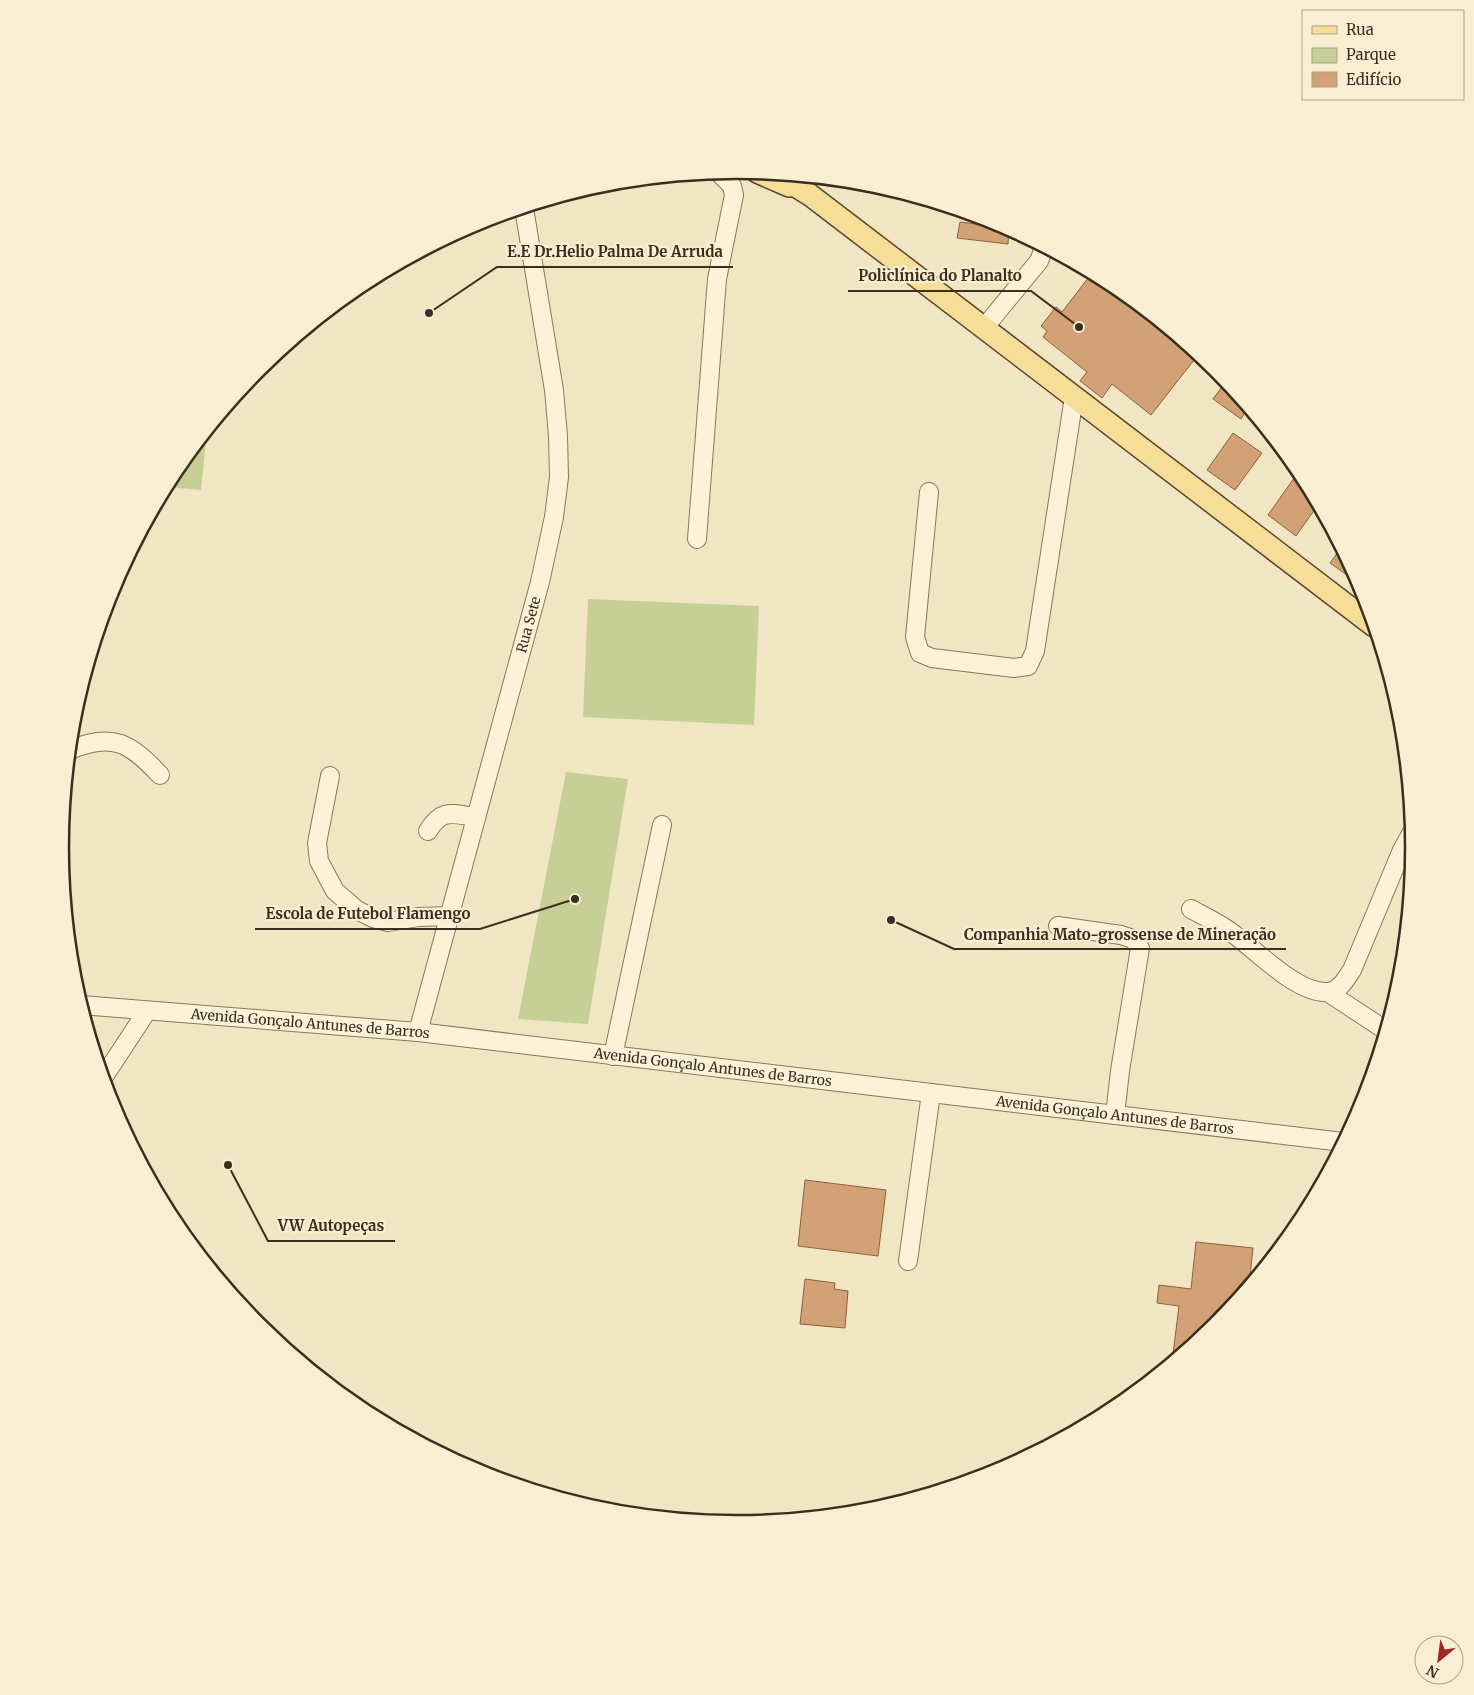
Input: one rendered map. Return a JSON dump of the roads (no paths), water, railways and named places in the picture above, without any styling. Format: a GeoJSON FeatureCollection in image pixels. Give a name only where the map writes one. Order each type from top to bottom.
{"type":"FeatureCollection","features":[{"type":"Feature","properties":{"kind":"main road"},"geometry":{"type":"LineString","coordinates":[[777,181],[810,195]]}},
{"type":"Feature","properties":{"kind":"main road"},"geometry":{"type":"LineString","coordinates":[[790,182],[810,195],[1364,619]]}},
{"type":"Feature","properties":{"kind":"street"},"geometry":{"type":"LineString","coordinates":[[697,539],[717,279],[734,195],[732,186],[726,180]]}},
{"type":"Feature","properties":{"kind":"street","name":"Rua Sete"},"geometry":{"type":"LineString","coordinates":[[418,1032],[540,582],[554,518],[559,476],[554,390],[525,214]]}},
{"type":"Feature","properties":{"kind":"street"},"geometry":{"type":"LineString","coordinates":[[984,328],[1038,261],[1042,253]]}},
{"type":"Feature","properties":{"kind":"street"},"geometry":{"type":"LineString","coordinates":[[929,492],[915,637],[920,653],[932,658],[1014,668],[1028,666],[1035,652],[1074,397]]}},
{"type":"Feature","properties":{"kind":"street"},"geometry":{"type":"LineString","coordinates":[[76,747],[87,743],[118,743],[133,749],[160,775]]}},
{"type":"Feature","properties":{"kind":"street"},"geometry":{"type":"LineString","coordinates":[[330,776],[317,843],[319,861],[335,891],[357,910],[373,918],[388,922],[418,917],[449,916]]}},
{"type":"Feature","properties":{"kind":"street"},"geometry":{"type":"LineString","coordinates":[[428,831],[434,820],[440,816],[447,814],[476,817]]}},
{"type":"Feature","properties":{"kind":"street"},"geometry":{"type":"LineString","coordinates":[[613,1056],[662,825]]}},
{"type":"Feature","properties":{"kind":"street"},"geometry":{"type":"LineString","coordinates":[[1329,993],[1344,984],[1405,861]]}},
{"type":"Feature","properties":{"kind":"street"},"geometry":{"type":"LineString","coordinates":[[1191,909],[1226,928],[1262,958],[1306,989],[1329,993],[1380,1026]]}},
{"type":"Feature","properties":{"kind":"street"},"geometry":{"type":"LineString","coordinates":[[1058,926],[1121,934],[1133,940],[1140,948],[1120,1071],[1115,1115]]}},
{"type":"Feature","properties":{"kind":"street","name":"Avenida Gonçalo Antunes de Barros"},"geometry":{"type":"LineString","coordinates":[[89,1006],[418,1032],[1337,1141]]}},
{"type":"Feature","properties":{"kind":"street"},"geometry":{"type":"LineString","coordinates":[[108,1071],[147,1011]]}},
{"type":"Feature","properties":{"kind":"street"},"geometry":{"type":"LineString","coordinates":[[908,1261],[931,1093]]}},
{"type":"Feature","properties":{"kind":"place","name":"E.E Dr.Helio Palma De Arruda"},"geometry":{"type":"Point","coordinates":[429,313]}},
{"type":"Feature","properties":{"kind":"place","name":"Policlínica do Planalto"},"geometry":{"type":"Point","coordinates":[1079,327]}},
{"type":"Feature","properties":{"kind":"place","name":"Escola de Futebol Flamengo"},"geometry":{"type":"Point","coordinates":[575,899]}},
{"type":"Feature","properties":{"kind":"place","name":"Companhia Mato-grossense de Mineração"},"geometry":{"type":"Point","coordinates":[891,920]}},
{"type":"Feature","properties":{"kind":"place","name":"VW Autopeças"},"geometry":{"type":"Point","coordinates":[228,1165]}}]}
